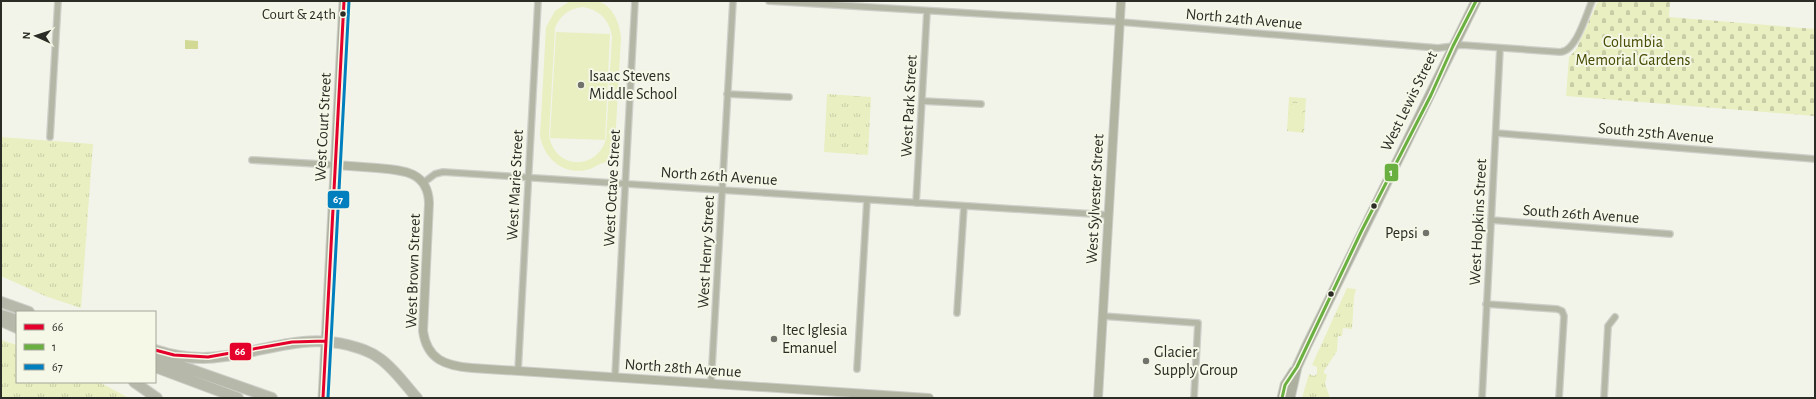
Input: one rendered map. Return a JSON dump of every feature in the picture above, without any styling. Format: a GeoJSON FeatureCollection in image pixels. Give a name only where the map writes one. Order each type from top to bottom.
{"type":"FeatureCollection","features":[{"type":"Feature","properties":{"kind":"highway"},"geometry":{"type":"LineString","coordinates":[[1,302],[26,311]]}},
{"type":"Feature","properties":{"kind":"highway"},"geometry":{"type":"LineString","coordinates":[[1,315],[16,320]]}},
{"type":"Feature","properties":{"kind":"highway"},"geometry":{"type":"LineString","coordinates":[[1,321],[16,328]]}},
{"type":"Feature","properties":{"kind":"highway"},"geometry":{"type":"LineString","coordinates":[[156,350],[182,356],[209,358],[292,342],[326,341],[363,350],[378,357],[392,369],[417,398]]}},
{"type":"Feature","properties":{"kind":"highway"},"geometry":{"type":"LineString","coordinates":[[156,357],[272,398]]}},
{"type":"Feature","properties":{"kind":"highway"},"geometry":{"type":"LineString","coordinates":[[156,367],[238,398]]}},
{"type":"Feature","properties":{"kind":"highway"},"geometry":{"type":"LineString","coordinates":[[135,383],[157,398]]}},
{"type":"Feature","properties":{"kind":"main road","name":"West Court Street"},"geometry":{"type":"LineString","coordinates":[[323,397],[344,1]]}},
{"type":"Feature","properties":{"kind":"main road","name":"West Lewis Street"},"geometry":{"type":"LineString","coordinates":[[1282,398],[1285,385],[1297,367],[1361,232],[1431,95],[1453,46],[1476,1]]}},
{"type":"Feature","properties":{"kind":"main road","name":"West Lewis Street"},"geometry":{"type":"LineString","coordinates":[[1290,398],[1297,367]]}},
{"type":"Feature","properties":{"kind":"main road"},"geometry":{"type":"LineString","coordinates":[[1275,398],[1285,385]]}},
{"type":"Feature","properties":{"kind":"street"},"geometry":{"type":"LineString","coordinates":[[50,137],[58,1]]}},
{"type":"Feature","properties":{"kind":"street","name":"West Marie Street"},"geometry":{"type":"LineString","coordinates":[[518,371],[538,1]]}},
{"type":"Feature","properties":{"kind":"street","name":"West Octave Street"},"geometry":{"type":"LineString","coordinates":[[615,377],[635,1]]}},
{"type":"Feature","properties":{"kind":"street","name":"West Henry Street"},"geometry":{"type":"LineString","coordinates":[[712,384],[733,1]]}},
{"type":"Feature","properties":{"kind":"street","name":"North 24th Avenue"},"geometry":{"type":"LineString","coordinates":[[769,1],[1120,22],[1438,48],[1462,45],[1560,52],[1567,50],[1574,44],[1592,1]]}},
{"type":"Feature","properties":{"kind":"street","name":"West Sylvester Street"},"geometry":{"type":"LineString","coordinates":[[1098,398],[1121,1]]}},
{"type":"Feature","properties":{"kind":"street","name":"West Park Street"},"geometry":{"type":"LineString","coordinates":[[916,203],[927,11]]}},
{"type":"Feature","properties":{"kind":"street","name":"West Hopkins Street"},"geometry":{"type":"LineString","coordinates":[[1482,398],[1500,48]]}},
{"type":"Feature","properties":{"kind":"street"},"geometry":{"type":"LineString","coordinates":[[727,94],[789,97]]}},
{"type":"Feature","properties":{"kind":"street"},"geometry":{"type":"LineString","coordinates":[[922,101],[981,104]]}},
{"type":"Feature","properties":{"kind":"street","name":"South 25th Avenue"},"geometry":{"type":"LineString","coordinates":[[1496,133],[1815,159]]}},
{"type":"Feature","properties":{"kind":"street"},"geometry":{"type":"LineString","coordinates":[[252,160],[403,170],[412,174],[423,183]]}},
{"type":"Feature","properties":{"kind":"street","name":"North 26th Avenue"},"geometry":{"type":"LineString","coordinates":[[423,183],[435,174],[441,172],[1108,215]]}},
{"type":"Feature","properties":{"kind":"street","name":"West Brown Street"},"geometry":{"type":"LineString","coordinates":[[423,183],[428,191],[429,203],[423,331],[427,346],[437,359]]}},
{"type":"Feature","properties":{"kind":"street"},"geometry":{"type":"LineString","coordinates":[[857,369],[867,200]]}},
{"type":"Feature","properties":{"kind":"street"},"geometry":{"type":"LineString","coordinates":[[958,313],[964,206]]}},
{"type":"Feature","properties":{"kind":"street","name":"South 26th Avenue"},"geometry":{"type":"LineString","coordinates":[[1491,220],[1670,234]]}},
{"type":"Feature","properties":{"kind":"street"},"geometry":{"type":"LineString","coordinates":[[1486,304],[1557,309],[1562,311],[1564,316],[1559,398]]}},
{"type":"Feature","properties":{"kind":"street"},"geometry":{"type":"LineString","coordinates":[[1102,316],[1198,323],[1194,398]]}},
{"type":"Feature","properties":{"kind":"street"},"geometry":{"type":"LineString","coordinates":[[1604,398],[1608,326],[1615,317]]}},
{"type":"Feature","properties":{"kind":"street","name":"North 28th Avenue"},"geometry":{"type":"LineString","coordinates":[[437,359],[455,366],[518,371],[929,398]]}},
{"type":"Feature","properties":{"kind":"green space"},"geometry":{"type":"Polygon","coordinates":[[[570,1],[596,1],[607,6],[617,21],[621,38],[614,162],[602,163],[586,170],[569,170],[555,163],[545,150],[542,143],[540,135],[546,27],[555,11],[570,1]],[[582,7],[569,11],[562,16],[555,28],[549,135],[552,146],[559,155],[567,160],[576,162],[585,161],[594,157],[601,150],[606,139],[612,37],[609,25],[603,16],[588,8],[582,7]]]}},
{"type":"Feature","properties":{"kind":"green space","name":"Columbia Memorial Gardens"},"geometry":{"type":"Polygon","coordinates":[[[1598,1],[1670,1],[1669,17],[1815,29],[1815,116],[1566,96],[1569,57],[1576,50],[1598,1]]]}},
{"type":"Feature","properties":{"kind":"green space"},"geometry":{"type":"Polygon","coordinates":[[[556,32],[610,34],[605,140],[550,138],[556,32]]]}},
{"type":"Feature","properties":{"kind":"green space"},"geometry":{"type":"Polygon","coordinates":[[[827,94],[871,97],[868,155],[824,152],[827,94]]]}},
{"type":"Feature","properties":{"kind":"green space"},"geometry":{"type":"Polygon","coordinates":[[[1289,97],[1306,98],[1304,133],[1287,131],[1289,97]]]}},
{"type":"Feature","properties":{"kind":"green space"},"geometry":{"type":"Polygon","coordinates":[[[1292,103],[1303,103],[1302,126],[1291,125],[1292,103]]]}},
{"type":"Feature","properties":{"kind":"green space"},"geometry":{"type":"Polygon","coordinates":[[[1,137],[93,144],[81,308],[45,296],[1,276],[1,137]]]}},
{"type":"Feature","properties":{"kind":"green space"},"geometry":{"type":"Polygon","coordinates":[[[1347,288],[1356,289],[1352,329],[1343,328],[1342,336],[1338,336],[1337,351],[1324,371],[1327,375],[1325,384],[1330,398],[1302,398],[1309,374],[1314,376],[1317,374],[1317,367],[1312,365],[1347,288]]]}},
{"type":"Feature","properties":{"kind":"green space"},"geometry":{"type":"Polygon","coordinates":[[[1,340],[16,345],[16,383],[101,383],[129,398],[1,398],[1,340]]]}},
{"type":"Feature","properties":{"kind":"shaded area"},"geometry":{"type":"Polygon","coordinates":[[[185,40],[198,41],[198,49],[185,49],[185,40]]]}},
{"type":"Feature","properties":{"kind":"transit line","name":"66"},"geometry":{"type":"LineString","coordinates":[[323,398],[344,1]]}},
{"type":"Feature","properties":{"kind":"transit line","name":"67"},"geometry":{"type":"LineString","coordinates":[[328,398],[349,1]]}},
{"type":"Feature","properties":{"kind":"transit line","name":"1"},"geometry":{"type":"LineString","coordinates":[[1282,398],[1285,385],[1297,367],[1361,232],[1431,95],[1453,46],[1476,1]]}},
{"type":"Feature","properties":{"kind":"transit line","name":"66"},"geometry":{"type":"LineString","coordinates":[[156,350],[174,355],[208,357],[292,342],[326,341]]}},
{"type":"Feature","properties":{"kind":"place","name":"Court & 24th"},"geometry":{"type":"Point","coordinates":[343,14]}},
{"type":"Feature","properties":{"kind":"place","name":"Isaac Stevens Middle School"},"geometry":{"type":"Point","coordinates":[581,85]}},
{"type":"Feature","properties":{"kind":"place","name":"Pepsi"},"geometry":{"type":"Point","coordinates":[1426,233]}},
{"type":"Feature","properties":{"kind":"place","name":"Itec Iglesia Emanuel"},"geometry":{"type":"Point","coordinates":[774,339]}},
{"type":"Feature","properties":{"kind":"place","name":"Glacier Supply Group"},"geometry":{"type":"Point","coordinates":[1146,361]}}]}
